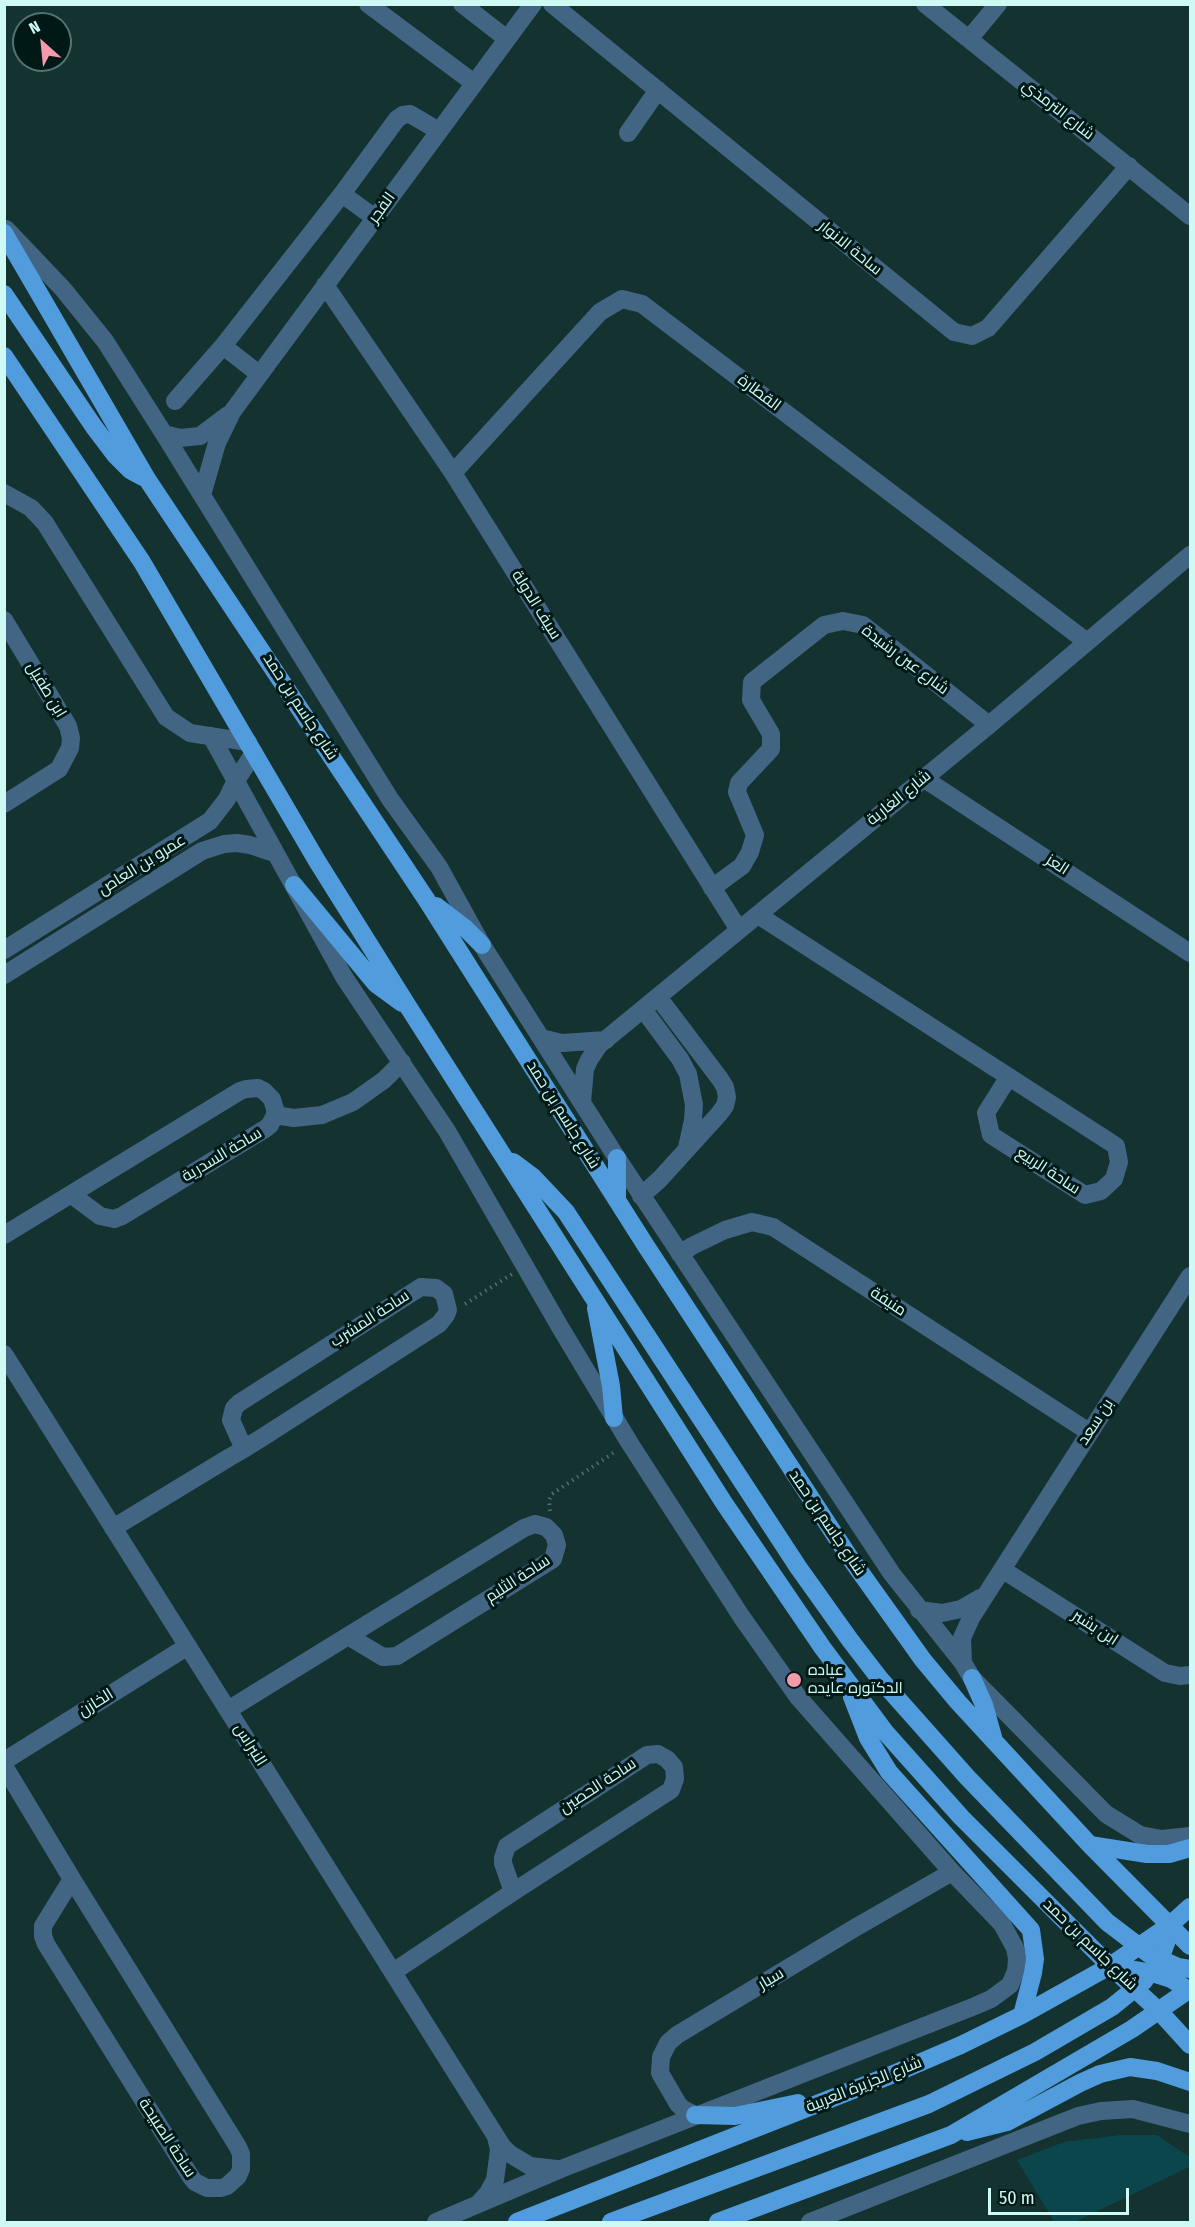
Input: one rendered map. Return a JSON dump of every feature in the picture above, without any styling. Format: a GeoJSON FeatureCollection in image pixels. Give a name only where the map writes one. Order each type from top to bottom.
{"type":"FeatureCollection","features":[{"type":"Feature","properties":{"kind":"main road","name":"شارع جاسم بن حمد"},"geometry":{"type":"LineString","coordinates":[[4,233],[147,479],[426,899],[618,1202],[848,1555],[923,1660],[958,1702],[1090,1845],[1191,1946]]}},
{"type":"Feature","properties":{"kind":"main road"},"geometry":{"type":"LineString","coordinates":[[4,294],[36,344],[116,456],[130,470],[147,479]]}},
{"type":"Feature","properties":{"kind":"main road","name":"شارع جاسم بن حمد"},"geometry":{"type":"LineString","coordinates":[[4,356],[142,562],[317,861],[409,1008],[724,1503],[848,1684],[886,1733],[961,1817],[1191,2045]]}},
{"type":"Feature","properties":{"kind":"main road"},"geometry":{"type":"LineString","coordinates":[[294,885],[376,984],[409,1008]]}},
{"type":"Feature","properties":{"kind":"main road"},"geometry":{"type":"LineString","coordinates":[[426,899],[466,928],[482,945]]}},
{"type":"Feature","properties":{"kind":"main road"},"geometry":{"type":"LineString","coordinates":[[502,1154],[533,1177],[566,1212],[798,1567],[874,1671],[967,1777],[1107,1922],[1139,1947],[1156,1966]]}},
{"type":"Feature","properties":{"kind":"main road"},"geometry":{"type":"LineString","coordinates":[[617,1158],[618,1202]]}},
{"type":"Feature","properties":{"kind":"main road"},"geometry":{"type":"LineString","coordinates":[[594,1297],[611,1386],[614,1418]]}},
{"type":"Feature","properties":{"kind":"main road"},"geometry":{"type":"LineString","coordinates":[[968,1670],[984,1705],[993,1739]]}},
{"type":"Feature","properties":{"kind":"main road"},"geometry":{"type":"LineString","coordinates":[[848,1684],[868,1738],[888,1772],[1031,1930],[1035,1959],[1022,2014]]}},
{"type":"Feature","properties":{"kind":"main road"},"geometry":{"type":"LineString","coordinates":[[1090,1845],[1147,1854],[1169,1854],[1186,1841]]}},
{"type":"Feature","properties":{"kind":"main road","name":"شارع الجزيرة العربية"},"geometry":{"type":"LineString","coordinates":[[517,2223],[824,2102],[961,2045],[1110,1966],[1170,1925],[1191,1907]]}},
{"type":"Feature","properties":{"kind":"main road"},"geometry":{"type":"LineString","coordinates":[[611,2223],[928,2104],[1073,2031],[1136,1989],[1156,1966],[1170,1925]]}},
{"type":"Feature","properties":{"kind":"main road"},"geometry":{"type":"LineString","coordinates":[[1110,1966],[1183,1967]]}},
{"type":"Feature","properties":{"kind":"main road"},"geometry":{"type":"LineString","coordinates":[[951,2135],[1160,2012],[1190,1990],[1183,1967]]}},
{"type":"Feature","properties":{"kind":"main road"},"geometry":{"type":"LineString","coordinates":[[1160,2012],[1183,1967]]}},
{"type":"Feature","properties":{"kind":"main road"},"geometry":{"type":"LineString","coordinates":[[718,2223],[951,2135],[1007,2122],[1100,2074],[1130,2067],[1157,2071],[1191,2082]]}},
{"type":"Feature","properties":{"kind":"main road"},"geometry":{"type":"LineString","coordinates":[[695,2115],[735,2116],[791,2104],[824,2102]]}},
{"type":"Feature","properties":{"kind":"street"},"geometry":{"type":"LineString","coordinates":[[368,4],[474,83]]}},
{"type":"Feature","properties":{"kind":"street"},"geometry":{"type":"LineString","coordinates":[[462,4],[507,39]]}},
{"type":"Feature","properties":{"kind":"street","name":"الفجر"},"geometry":{"type":"LineString","coordinates":[[202,495],[217,443],[232,412],[533,4]]}},
{"type":"Feature","properties":{"kind":"street","name":"ساحة الانوار"},"geometry":{"type":"LineString","coordinates":[[552,4],[954,332],[972,336],[988,328],[1129,166]]}},
{"type":"Feature","properties":{"kind":"street","name":"شارع الترمذي"},"geometry":{"type":"LineString","coordinates":[[925,4],[1191,216]]}},
{"type":"Feature","properties":{"kind":"street"},"geometry":{"type":"LineString","coordinates":[[969,39],[998,4]]}},
{"type":"Feature","properties":{"kind":"street"},"geometry":{"type":"LineString","coordinates":[[628,133],[658,90]]}},
{"type":"Feature","properties":{"kind":"street"},"geometry":{"type":"LineString","coordinates":[[176,400],[223,346],[342,194],[397,119],[403,115],[417,116],[439,131]]}},
{"type":"Feature","properties":{"kind":"street"},"geometry":{"type":"LineString","coordinates":[[342,194],[375,218]]}},
{"type":"Feature","properties":{"kind":"street","name":"شارع جاسم بن حمد"},"geometry":{"type":"LineString","coordinates":[[4,228],[63,289],[99,333],[390,799],[439,867],[482,945],[641,1196],[892,1574],[968,1670],[1106,1814],[1140,1835],[1186,1841]]}},
{"type":"Feature","properties":{"kind":"street","name":"سيف الدولة"},"geometry":{"type":"LineString","coordinates":[[325,285],[453,473],[739,930]]}},
{"type":"Feature","properties":{"kind":"street","name":"القطارة"},"geometry":{"type":"LineString","coordinates":[[453,473],[600,312],[622,299],[642,304],[1087,642]]}},
{"type":"Feature","properties":{"kind":"street"},"geometry":{"type":"LineString","coordinates":[[223,346],[259,374]]}},
{"type":"Feature","properties":{"kind":"street","name":"الفجر"},"geometry":{"type":"LineString","coordinates":[[164,434],[180,438],[200,436],[232,412]]}},
{"type":"Feature","properties":{"kind":"street"},"geometry":{"type":"LineString","coordinates":[[4,493],[31,508],[45,523],[166,717],[190,733],[251,747]]}},
{"type":"Feature","properties":{"kind":"street","name":"شارع الغارية"},"geometry":{"type":"LineString","coordinates":[[582,1102],[583,1079],[589,1059],[599,1045],[989,726],[1191,555]]}},
{"type":"Feature","properties":{"kind":"street","name":"ابن طفيل"},"geometry":{"type":"LineString","coordinates":[[4,620],[68,726],[71,738],[70,748],[59,769],[4,804]]}},
{"type":"Feature","properties":{"kind":"street","name":"شارع عين رشيدة"},"geometry":{"type":"LineString","coordinates":[[712,888],[742,866],[750,852],[754,835],[737,792],[740,783],[771,749],[771,734],[751,700],[752,682],[824,625],[843,621],[863,625],[989,726]]}},
{"type":"Feature","properties":{"kind":"street"},"geometry":{"type":"LineString","coordinates":[[211,736],[344,977],[447,1131],[614,1418],[741,1616],[798,1697],[952,1872]]}},
{"type":"Feature","properties":{"kind":"street","name":"عمرو بن العاص"},"geometry":{"type":"LineString","coordinates":[[4,950],[210,821],[227,799],[251,747]]}},
{"type":"Feature","properties":{"kind":"street","name":"العز"},"geometry":{"type":"LineString","coordinates":[[923,778],[1191,952]]}},
{"type":"Feature","properties":{"kind":"street","name":"عمرو بن العاص"},"geometry":{"type":"LineString","coordinates":[[4,975],[202,851],[224,844],[250,845],[274,853]]}},
{"type":"Feature","properties":{"kind":"street"},"geometry":{"type":"LineString","coordinates":[[126,875],[137,892]]}},
{"type":"Feature","properties":{"kind":"street","name":"ساحة الربيع"},"geometry":{"type":"LineString","coordinates":[[758,915],[1116,1146],[1119,1162],[1114,1179],[1101,1191],[1085,1195],[991,1135],[986,1113],[1008,1078]]}},
{"type":"Feature","properties":{"kind":"street"},"geometry":{"type":"LineString","coordinates":[[641,1196],[660,1179],[719,1114],[727,1097],[720,1079],[696,1047],[650,1003]]}},
{"type":"Feature","properties":{"kind":"street"},"geometry":{"type":"LineString","coordinates":[[650,1003],[688,1074],[694,1105],[686,1150]]}},
{"type":"Feature","properties":{"kind":"street"},"geometry":{"type":"LineString","coordinates":[[541,1038],[572,1043],[606,1040]]}},
{"type":"Feature","properties":{"kind":"street"},"geometry":{"type":"LineString","coordinates":[[680,1059],[696,1047]]}},
{"type":"Feature","properties":{"kind":"street"},"geometry":{"type":"LineString","coordinates":[[275,1115],[294,1118],[322,1115],[353,1102],[384,1080],[402,1062]]}},
{"type":"Feature","properties":{"kind":"street","name":"ساحة السدرية"},"geometry":{"type":"LineString","coordinates":[[4,1235],[246,1089],[258,1088],[268,1094],[274,1104],[275,1115],[266,1129],[122,1216],[114,1219],[100,1216],[72,1195]]}},
{"type":"Feature","properties":{"kind":"street","name":"منيفة"},"geometry":{"type":"LineString","coordinates":[[680,1254],[725,1230],[752,1222],[773,1227],[1089,1432]]}},
{"type":"Feature","properties":{"kind":"street","name":"بن سعد"},"geometry":{"type":"LineString","coordinates":[[984,1595],[1003,1570],[1089,1432],[1191,1276]]}},
{"type":"Feature","properties":{"kind":"street","name":"ساحة المشرب"},"geometry":{"type":"LineString","coordinates":[[244,1449],[231,1420],[234,1408],[239,1403],[421,1287],[436,1288],[444,1294],[448,1304],[446,1315]]}},
{"type":"Feature","properties":{"kind":"street"},"geometry":{"type":"LineString","coordinates":[[113,1528],[244,1449],[439,1324],[446,1315]]}},
{"type":"Feature","properties":{"kind":"street","name":"النبراس"},"geometry":{"type":"LineString","coordinates":[[4,1354],[496,2135],[510,2154],[519,2161],[541,2169],[561,2169]]}},
{"type":"Feature","properties":{"kind":"street","name":"ساحة الثليم"},"geometry":{"type":"LineString","coordinates":[[228,1710],[348,1636],[529,1525],[540,1525],[550,1530],[557,1545],[553,1559],[398,1656],[383,1658],[348,1636]]}},
{"type":"Feature","properties":{"kind":"street","name":"ابن بشير"},"geometry":{"type":"LineString","coordinates":[[1003,1570],[1165,1673],[1180,1676],[1191,1675]]}},
{"type":"Feature","properties":{"kind":"street"},"geometry":{"type":"LineString","coordinates":[[919,1610],[942,1613],[961,1610],[984,1595]]}},
{"type":"Feature","properties":{"kind":"street"},"geometry":{"type":"LineString","coordinates":[[968,1670],[962,1638],[984,1595]]}},
{"type":"Feature","properties":{"kind":"street","name":"الخازن"},"geometry":{"type":"LineString","coordinates":[[4,1761],[188,1646]]}},
{"type":"Feature","properties":{"kind":"street","name":"ساحة الحصين"},"geometry":{"type":"LineString","coordinates":[[393,1972],[667,1794],[675,1779],[671,1762],[658,1754],[647,1755],[513,1841],[507,1846],[503,1858],[513,1892]]}},
{"type":"Feature","properties":{"kind":"street","name":"ساحة الصبيحة"},"geometry":{"type":"LineString","coordinates":[[4,1766],[238,2147],[241,2154],[241,2169],[238,2176],[227,2186],[207,2188],[195,2182],[191,2177],[46,1944],[43,1926],[72,1879]]}},
{"type":"Feature","properties":{"kind":"street","name":"شارع الجزيرة العربية"},"geometry":{"type":"LineString","coordinates":[[436,2223],[561,2169],[991,1999],[1010,1985],[1016,1971],[1015,1948],[1002,1924],[952,1872]]}},
{"type":"Feature","properties":{"kind":"street","name":"سيار"},"geometry":{"type":"LineString","coordinates":[[695,2115],[678,2104],[660,2073],[661,2057],[668,2043],[677,2035],[853,1929],[952,1872]]}},
{"type":"Feature","properties":{"kind":"street"},"geometry":{"type":"LineString","coordinates":[[810,2223],[1078,2116],[1101,2111],[1133,2109],[1191,2124]]}},
{"type":"Feature","properties":{"kind":"street"},"geometry":{"type":"LineString","coordinates":[[478,2204],[488,2193],[495,2180],[499,2150],[496,2135]]}},
{"type":"Feature","properties":{"kind":"path"},"geometry":{"type":"LineString","coordinates":[[446,1315],[525,1266]]}},
{"type":"Feature","properties":{"kind":"path"},"geometry":{"type":"LineString","coordinates":[[550,1530],[549,1500],[552,1494],[629,1442]]}},
{"type":"Feature","properties":{"kind":"building"},"geometry":{"type":"Polygon","coordinates":[[[1121,2135],[1157,2135],[1191,2158],[1191,2166],[1073,2223],[1055,2223],[1017,2160],[1064,2142],[1121,2135]]]}},
{"type":"Feature","properties":{"kind":"place","name":"عياده الدكتوره عايده"},"geometry":{"type":"Point","coordinates":[794,1680]}}]}
